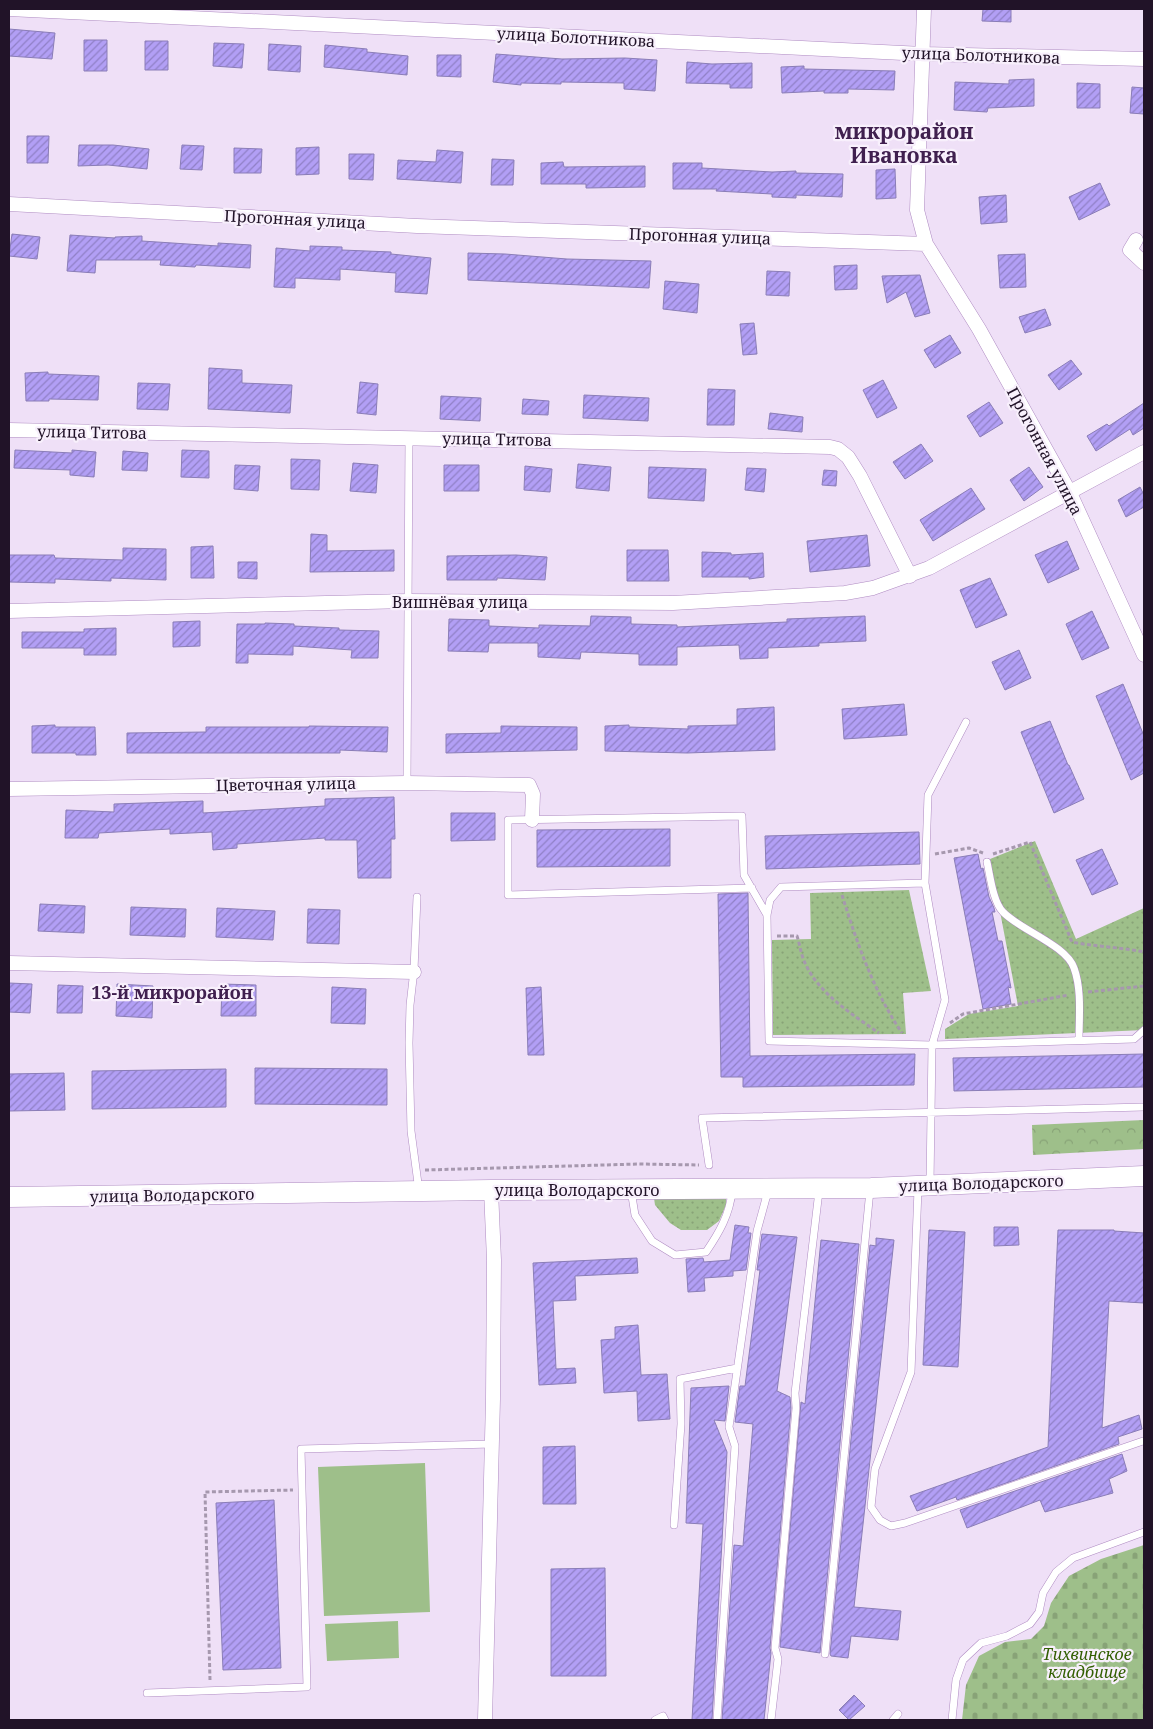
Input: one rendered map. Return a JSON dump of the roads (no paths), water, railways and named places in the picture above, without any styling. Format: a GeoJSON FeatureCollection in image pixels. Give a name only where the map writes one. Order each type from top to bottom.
{"type":"FeatureCollection","features":[{"type":"Feature","properties":{"kind":"main road","name":"улица Володарского"},"geometry":{"type":"LineString","coordinates":[[9,1197],[491,1190],[871,1188],[1144,1176]]}},
{"type":"Feature","properties":{"kind":"street","name":"улица Болотникова"},"geometry":{"type":"LineString","coordinates":[[9,9],[923,54],[1144,59]]}},
{"type":"Feature","properties":{"kind":"street"},"geometry":{"type":"LineString","coordinates":[[924,9],[917,210],[926,244]]}},
{"type":"Feature","properties":{"kind":"street","name":"Прогонная улица"},"geometry":{"type":"LineString","coordinates":[[9,204],[418,226],[926,244],[979,329],[1070,493],[1144,655]]}},
{"type":"Feature","properties":{"kind":"street"},"geometry":{"type":"LineString","coordinates":[[1136,240],[1130,250],[1144,262]]}},
{"type":"Feature","properties":{"kind":"street","name":"улица Титова"},"geometry":{"type":"LineString","coordinates":[[9,430],[830,447],[848,456],[910,576]]}},
{"type":"Feature","properties":{"kind":"street","name":"Вишнёвая улица"},"geometry":{"type":"LineString","coordinates":[[9,612],[408,601],[673,603],[846,593],[873,588],[929,568],[1144,452]]}},
{"type":"Feature","properties":{"kind":"street","name":"Цветочная улица"},"geometry":{"type":"LineString","coordinates":[[9,789],[407,783],[529,785],[533,794],[532,820]]}},
{"type":"Feature","properties":{"kind":"street"},"geometry":{"type":"LineString","coordinates":[[9,963],[414,972]]}},
{"type":"Feature","properties":{"kind":"street"},"geometry":{"type":"LineString","coordinates":[[485,1720],[493,1444],[494,1260],[491,1190]]}},
{"type":"Feature","properties":{"kind":"lane"},"geometry":{"type":"LineString","coordinates":[[407,783],[409,437]]}},
{"type":"Feature","properties":{"kind":"lane"},"geometry":{"type":"LineString","coordinates":[[966,722],[928,795],[925,883],[945,1000],[932,1045],[931,1113],[911,1372],[875,1469],[871,1507],[880,1520],[891,1526],[905,1523],[1143,1441]]}},
{"type":"Feature","properties":{"kind":"lane"},"geometry":{"type":"LineString","coordinates":[[752,888],[508,895],[508,820],[742,816],[744,874],[767,914]]}},
{"type":"Feature","properties":{"kind":"lane"},"geometry":{"type":"LineString","coordinates":[[987,862],[994,895],[1002,911],[1064,954],[1074,967],[1078,993],[1079,1040]]}},
{"type":"Feature","properties":{"kind":"lane"},"geometry":{"type":"LineString","coordinates":[[925,883],[782,887],[770,900],[767,914],[769,1041],[932,1045],[1134,1039],[1144,1030]]}},
{"type":"Feature","properties":{"kind":"lane"},"geometry":{"type":"LineString","coordinates":[[417,897],[409,1044],[411,1131],[419,1192]]}},
{"type":"Feature","properties":{"kind":"lane"},"geometry":{"type":"LineString","coordinates":[[709,1165],[702,1118],[1144,1107]]}},
{"type":"Feature","properties":{"kind":"lane"},"geometry":{"type":"LineString","coordinates":[[771,1720],[778,1659],[775,1648],[796,1394],[820,1188]]}},
{"type":"Feature","properties":{"kind":"lane"},"geometry":{"type":"LineString","coordinates":[[826,1654],[871,1188]]}},
{"type":"Feature","properties":{"kind":"lane"},"geometry":{"type":"LineString","coordinates":[[631,1190],[635,1215],[652,1241],[675,1254],[706,1252],[720,1230],[731,1201],[733,1189]]}},
{"type":"Feature","properties":{"kind":"lane"},"geometry":{"type":"LineString","coordinates":[[717,1720],[735,1446],[729,1427],[757,1231],[769,1189]]}},
{"type":"Feature","properties":{"kind":"lane"},"geometry":{"type":"LineString","coordinates":[[674,1525],[681,1424],[680,1379],[738,1368]]}},
{"type":"Feature","properties":{"kind":"lane"},"geometry":{"type":"LineString","coordinates":[[147,1693],[307,1687],[300,1449],[493,1444]]}},
{"type":"Feature","properties":{"kind":"lane"},"geometry":{"type":"LineString","coordinates":[[952,1720],[956,1680],[962,1660],[981,1643],[1007,1636],[1030,1624],[1039,1612],[1043,1593],[1056,1572],[1073,1558],[1144,1532]]}},
{"type":"Feature","properties":{"kind":"lane"},"geometry":{"type":"LineString","coordinates":[[655,1720],[663,1716],[665,1720]]}},
{"type":"Feature","properties":{"kind":"district","name":"микрорайон Ивановка"},"geometry":{"type":"Point","coordinates":[904,143]}},
{"type":"Feature","properties":{"kind":"district","name":"13-й микрорайон"},"geometry":{"type":"Point","coordinates":[172,992]}},
{"type":"Feature","properties":{"kind":"park label","name":"Тихвинское кладбище"},"geometry":{"type":"Point","coordinates":[1087,1663]}}]}
